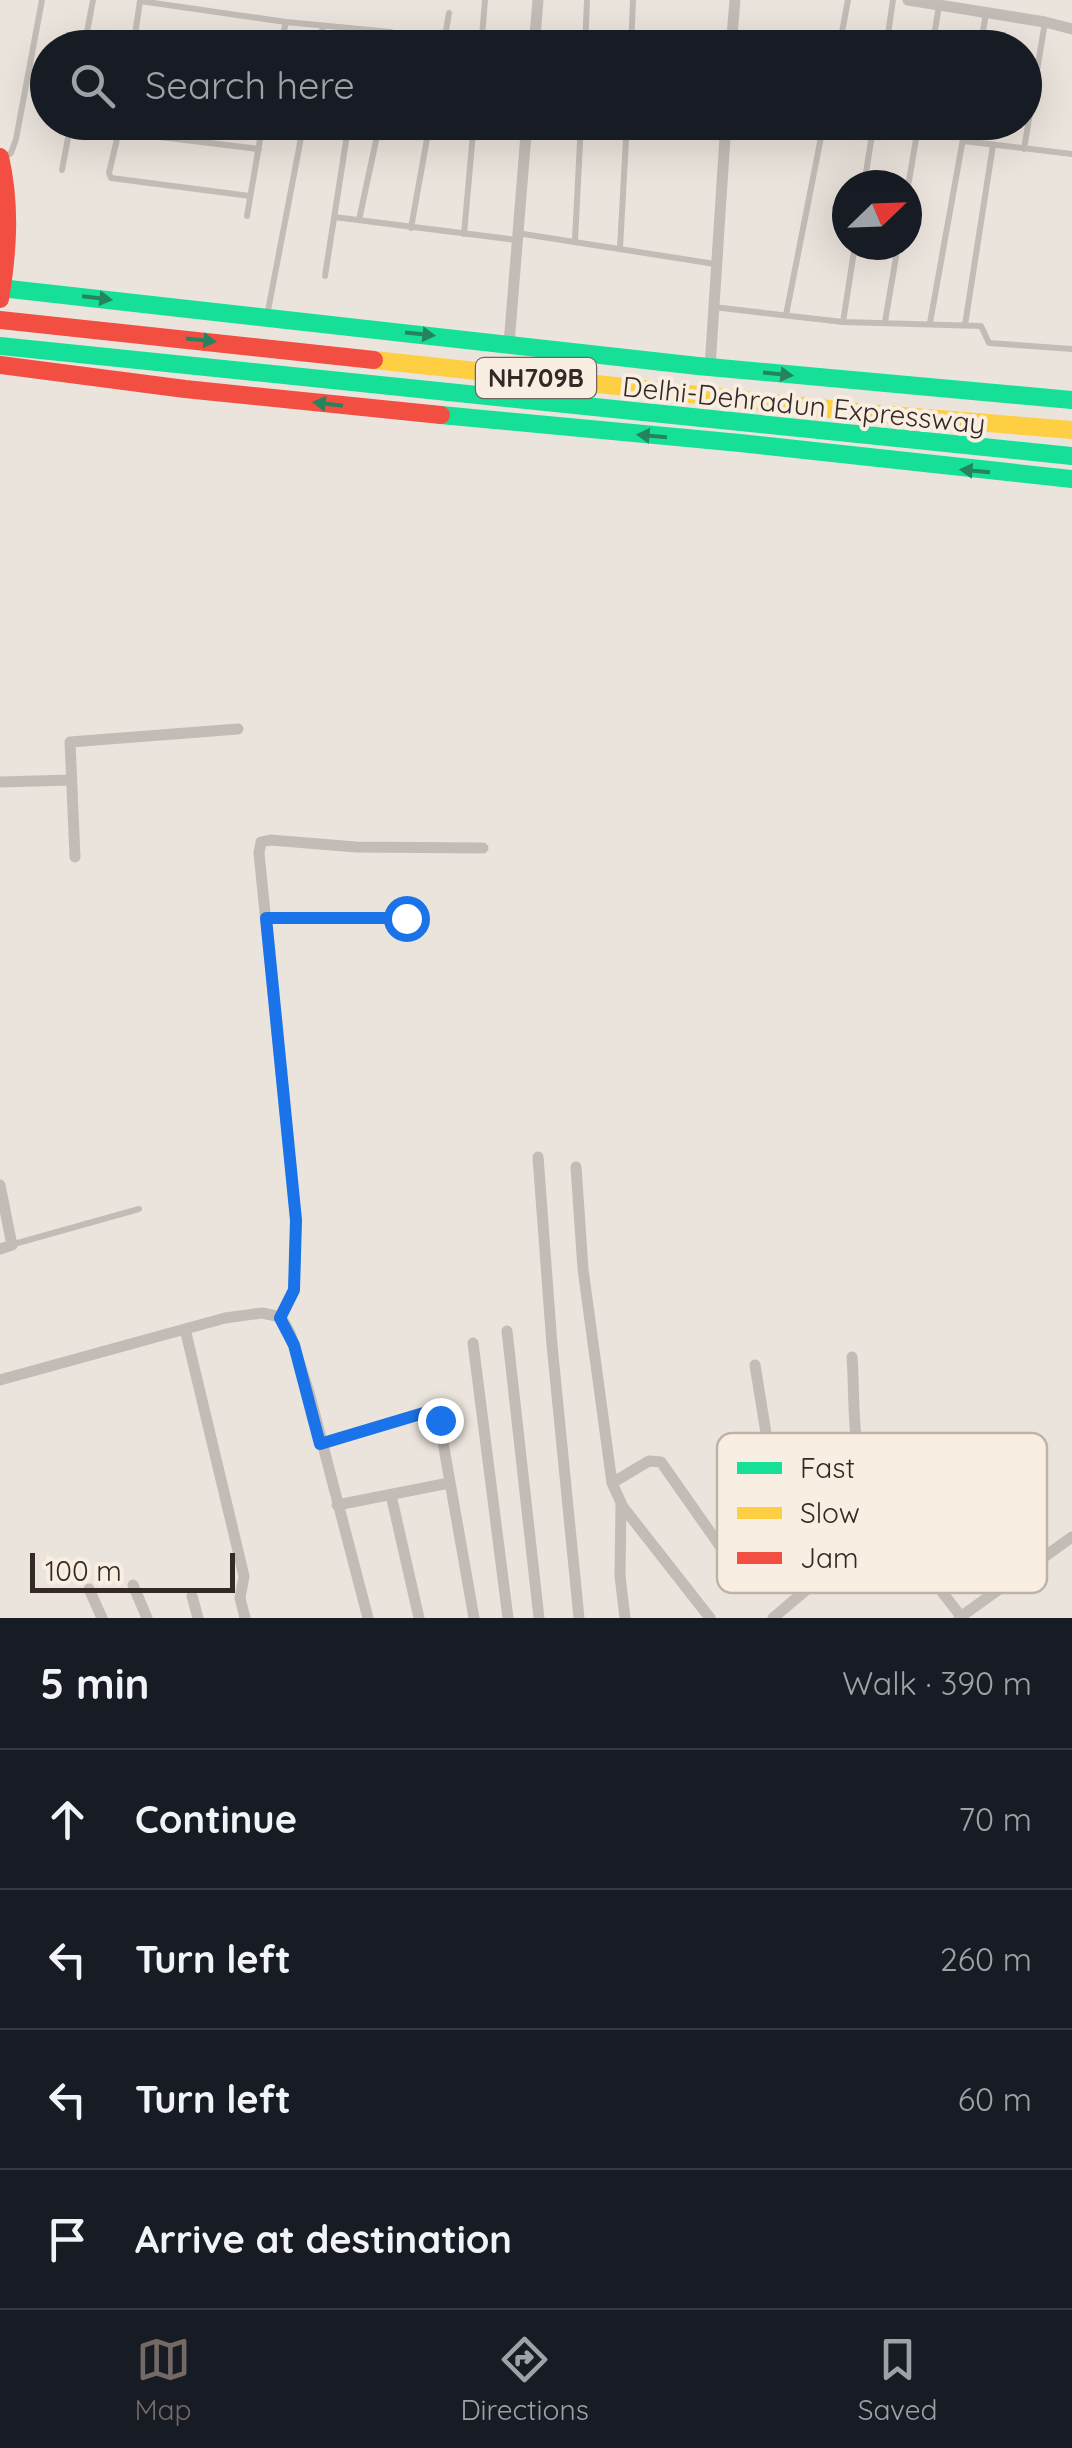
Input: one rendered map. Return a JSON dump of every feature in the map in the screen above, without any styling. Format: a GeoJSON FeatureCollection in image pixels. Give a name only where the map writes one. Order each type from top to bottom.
{"type":"FeatureCollection","features":[{"type":"Feature","properties":{"kind":"main road"},"geometry":{"type":"LineString","coordinates":[[0,158],[8,189],[10,228],[1,292],[710,368],[1072,400]]}},
{"type":"Feature","properties":{"kind":"main road","name":"Delhi-Dehradun Expressway"},"geometry":{"type":"LineString","coordinates":[[0,320],[848,411],[1072,430]]}},
{"type":"Feature","properties":{"kind":"main road","name":"Delhi-Dehradun Expressway"},"geometry":{"type":"LineString","coordinates":[[0,346],[1072,456]]}},
{"type":"Feature","properties":{"kind":"main road"},"geometry":{"type":"LineString","coordinates":[[0,366],[441,417],[1072,479]]}},
{"type":"Feature","properties":{"kind":"street"},"geometry":{"type":"LineString","coordinates":[[536,30],[538,0]]}},
{"type":"Feature","properties":{"kind":"street"},"geometry":{"type":"LineString","coordinates":[[732,30],[734,0]]}},
{"type":"Feature","properties":{"kind":"street"},"geometry":{"type":"LineString","coordinates":[[908,0],[1072,29]]}},
{"type":"Feature","properties":{"kind":"street"},"geometry":{"type":"LineString","coordinates":[[510,344],[525,140]]}},
{"type":"Feature","properties":{"kind":"street"},"geometry":{"type":"LineString","coordinates":[[710,368],[725,140]]}},
{"type":"Feature","properties":{"kind":"street"},"geometry":{"type":"LineString","coordinates":[[76,857],[68,748],[73,741],[238,729]]}},
{"type":"Feature","properties":{"kind":"street"},"geometry":{"type":"LineString","coordinates":[[0,782],[71,780]]}},
{"type":"Feature","properties":{"kind":"street"},"geometry":{"type":"LineString","coordinates":[[280,1318],[294,1290],[296,1220],[260,853],[265,840],[356,847],[482,848]]}},
{"type":"Feature","properties":{"kind":"street"},"geometry":{"type":"LineString","coordinates":[[538,1157],[552,1345],[580,1618]]}},
{"type":"Feature","properties":{"kind":"street"},"geometry":{"type":"LineString","coordinates":[[576,1167],[584,1269],[612,1482],[621,1502],[710,1618]]}},
{"type":"Feature","properties":{"kind":"street"},"geometry":{"type":"LineString","coordinates":[[0,1185],[6,1247]]}},
{"type":"Feature","properties":{"kind":"street"},"geometry":{"type":"LineString","coordinates":[[0,1366],[1,1380],[186,1329],[262,1313],[280,1318],[294,1345],[368,1618]]}},
{"type":"Feature","properties":{"kind":"street"},"geometry":{"type":"LineString","coordinates":[[186,1329],[244,1576],[240,1598],[245,1618]]}},
{"type":"Feature","properties":{"kind":"street"},"geometry":{"type":"LineString","coordinates":[[507,1331],[539,1618]]}},
{"type":"Feature","properties":{"kind":"street"},"geometry":{"type":"LineString","coordinates":[[473,1343],[508,1618]]}},
{"type":"Feature","properties":{"kind":"street"},"geometry":{"type":"LineString","coordinates":[[852,1357],[857,1433]]}},
{"type":"Feature","properties":{"kind":"street"},"geometry":{"type":"LineString","coordinates":[[756,1365],[766,1433]]}},
{"type":"Feature","properties":{"kind":"street"},"geometry":{"type":"LineString","coordinates":[[320,1444],[432,1412],[440,1420],[474,1618]]}},
{"type":"Feature","properties":{"kind":"street"},"geometry":{"type":"LineString","coordinates":[[612,1482],[649,1461],[660,1462],[717,1542]]}},
{"type":"Feature","properties":{"kind":"street"},"geometry":{"type":"LineString","coordinates":[[337,1505],[449,1483]]}},
{"type":"Feature","properties":{"kind":"street"},"geometry":{"type":"LineString","coordinates":[[391,1494],[419,1618]]}},
{"type":"Feature","properties":{"kind":"street"},"geometry":{"type":"LineString","coordinates":[[621,1502],[620,1576],[625,1618]]}},
{"type":"Feature","properties":{"kind":"street"},"geometry":{"type":"LineString","coordinates":[[1047,1554],[1072,1536]]}},
{"type":"Feature","properties":{"kind":"street"},"geometry":{"type":"LineString","coordinates":[[133,1585],[147,1618]]}},
{"type":"Feature","properties":{"kind":"street"},"geometry":{"type":"LineString","coordinates":[[89,1589],[102,1618]]}},
{"type":"Feature","properties":{"kind":"street"},"geometry":{"type":"LineString","coordinates":[[772,1618],[802,1593]]}},
{"type":"Feature","properties":{"kind":"street"},"geometry":{"type":"LineString","coordinates":[[943,1593],[961,1617],[994,1593]]}},
{"type":"Feature","properties":{"kind":"street"},"geometry":{"type":"LineString","coordinates":[[192,1596],[198,1618]]}},
{"type":"Feature","properties":{"kind":"lane"},"geometry":{"type":"LineString","coordinates":[[36,30],[42,0]]}},
{"type":"Feature","properties":{"kind":"lane"},"geometry":{"type":"LineString","coordinates":[[87,30],[93,0]]}},
{"type":"Feature","properties":{"kind":"lane"},"geometry":{"type":"LineString","coordinates":[[136,30],[140,0],[362,30]]}},
{"type":"Feature","properties":{"kind":"lane"},"geometry":{"type":"LineString","coordinates":[[482,30],[485,0]]}},
{"type":"Feature","properties":{"kind":"lane"},"geometry":{"type":"LineString","coordinates":[[586,30],[587,0]]}},
{"type":"Feature","properties":{"kind":"lane"},"geometry":{"type":"LineString","coordinates":[[632,30],[634,0]]}},
{"type":"Feature","properties":{"kind":"lane"},"geometry":{"type":"LineString","coordinates":[[842,30],[848,0]]}},
{"type":"Feature","properties":{"kind":"lane"},"geometry":{"type":"LineString","coordinates":[[889,30],[894,0]]}},
{"type":"Feature","properties":{"kind":"lane"},"geometry":{"type":"LineString","coordinates":[[935,30],[939,5]]}},
{"type":"Feature","properties":{"kind":"lane"},"geometry":{"type":"LineString","coordinates":[[983,30],[986,12]]}},
{"type":"Feature","properties":{"kind":"lane"},"geometry":{"type":"LineString","coordinates":[[446,30],[449,14]]}},
{"type":"Feature","properties":{"kind":"lane"},"geometry":{"type":"LineString","coordinates":[[284,30],[286,22]]}},
{"type":"Feature","properties":{"kind":"lane"},"geometry":{"type":"LineString","coordinates":[[1042,45],[1046,22]]}},
{"type":"Feature","properties":{"kind":"lane"},"geometry":{"type":"LineString","coordinates":[[322,30],[323,26]]}},
{"type":"Feature","properties":{"kind":"lane"},"geometry":{"type":"LineString","coordinates":[[0,158],[11,152],[16,139],[30,64]]}},
{"type":"Feature","properties":{"kind":"lane"},"geometry":{"type":"LineString","coordinates":[[62,170],[67,140]]}},
{"type":"Feature","properties":{"kind":"lane"},"geometry":{"type":"LineString","coordinates":[[117,140],[108,173],[111,178],[250,196]]}},
{"type":"Feature","properties":{"kind":"lane"},"geometry":{"type":"LineString","coordinates":[[184,140],[258,149]]}},
{"type":"Feature","properties":{"kind":"lane"},"geometry":{"type":"LineString","coordinates":[[247,216],[260,140]]}},
{"type":"Feature","properties":{"kind":"lane"},"geometry":{"type":"LineString","coordinates":[[267,318],[301,140]]}},
{"type":"Feature","properties":{"kind":"lane"},"geometry":{"type":"LineString","coordinates":[[325,276],[345,140]]}},
{"type":"Feature","properties":{"kind":"lane"},"geometry":{"type":"LineString","coordinates":[[359,220],[376,140]]}},
{"type":"Feature","properties":{"kind":"lane"},"geometry":{"type":"LineString","coordinates":[[411,228],[427,140]]}},
{"type":"Feature","properties":{"kind":"lane"},"geometry":{"type":"LineString","coordinates":[[464,234],[472,140]]}},
{"type":"Feature","properties":{"kind":"lane"},"geometry":{"type":"LineString","coordinates":[[575,240],[580,140]]}},
{"type":"Feature","properties":{"kind":"lane"},"geometry":{"type":"LineString","coordinates":[[620,248],[626,140]]}},
{"type":"Feature","properties":{"kind":"lane"},"geometry":{"type":"LineString","coordinates":[[786,316],[820,140]]}},
{"type":"Feature","properties":{"kind":"lane"},"geometry":{"type":"LineString","coordinates":[[866,170],[871,140]]}},
{"type":"Feature","properties":{"kind":"lane"},"geometry":{"type":"LineString","coordinates":[[911,170],[916,140]]}},
{"type":"Feature","properties":{"kind":"lane"},"geometry":{"type":"LineString","coordinates":[[1024,149],[1026,140]]}},
{"type":"Feature","properties":{"kind":"lane"},"geometry":{"type":"LineString","coordinates":[[930,323],[963,141],[1072,154]]}},
{"type":"Feature","properties":{"kind":"lane"},"geometry":{"type":"LineString","coordinates":[[966,324],[994,145]]}},
{"type":"Feature","properties":{"kind":"lane"},"geometry":{"type":"LineString","coordinates":[[334,216],[464,234],[575,240],[716,264]]}},
{"type":"Feature","properties":{"kind":"lane"},"geometry":{"type":"LineString","coordinates":[[842,322],[852,260]]}},
{"type":"Feature","properties":{"kind":"lane"},"geometry":{"type":"LineString","coordinates":[[885,322],[895,260]]}},
{"type":"Feature","properties":{"kind":"lane"},"geometry":{"type":"LineString","coordinates":[[714,308],[842,322],[966,324],[984,327],[989,343],[1072,349]]}},
{"type":"Feature","properties":{"kind":"lane"},"geometry":{"type":"LineString","coordinates":[[266,918],[406,918]]}},
{"type":"Feature","properties":{"kind":"lane"},"geometry":{"type":"LineString","coordinates":[[6,1247],[139,1209]]}},
{"type":"Feature","properties":{"kind":"traffic: fast"},"geometry":{"type":"LineString","coordinates":[[0,288],[698,366],[1072,400]]}},
{"type":"Feature","properties":{"kind":"traffic: fast"},"geometry":{"type":"LineString","coordinates":[[0,346],[1072,456]]}},
{"type":"Feature","properties":{"kind":"traffic: fast"},"geometry":{"type":"LineString","coordinates":[[441,415],[1072,479]]}},
{"type":"Feature","properties":{"kind":"traffic: slow"},"geometry":{"type":"LineString","coordinates":[[374,360],[867,413],[1072,430]]}},
{"type":"Feature","properties":{"kind":"traffic: jam"},"geometry":{"type":"LineString","coordinates":[[0,157],[7,228],[0,299]]}},
{"type":"Feature","properties":{"kind":"traffic: jam"},"geometry":{"type":"LineString","coordinates":[[0,320],[374,360]]}},
{"type":"Feature","properties":{"kind":"traffic: jam"},"geometry":{"type":"LineString","coordinates":[[0,365],[185,389],[441,415]]}},
{"type":"Feature","properties":{"kind":"route"},"geometry":{"type":"LineString","coordinates":[[406,918],[266,918],[296,1220],[294,1290],[280,1318],[294,1345],[320,1444],[427,1412],[438,1414],[440,1420]]}}]}
